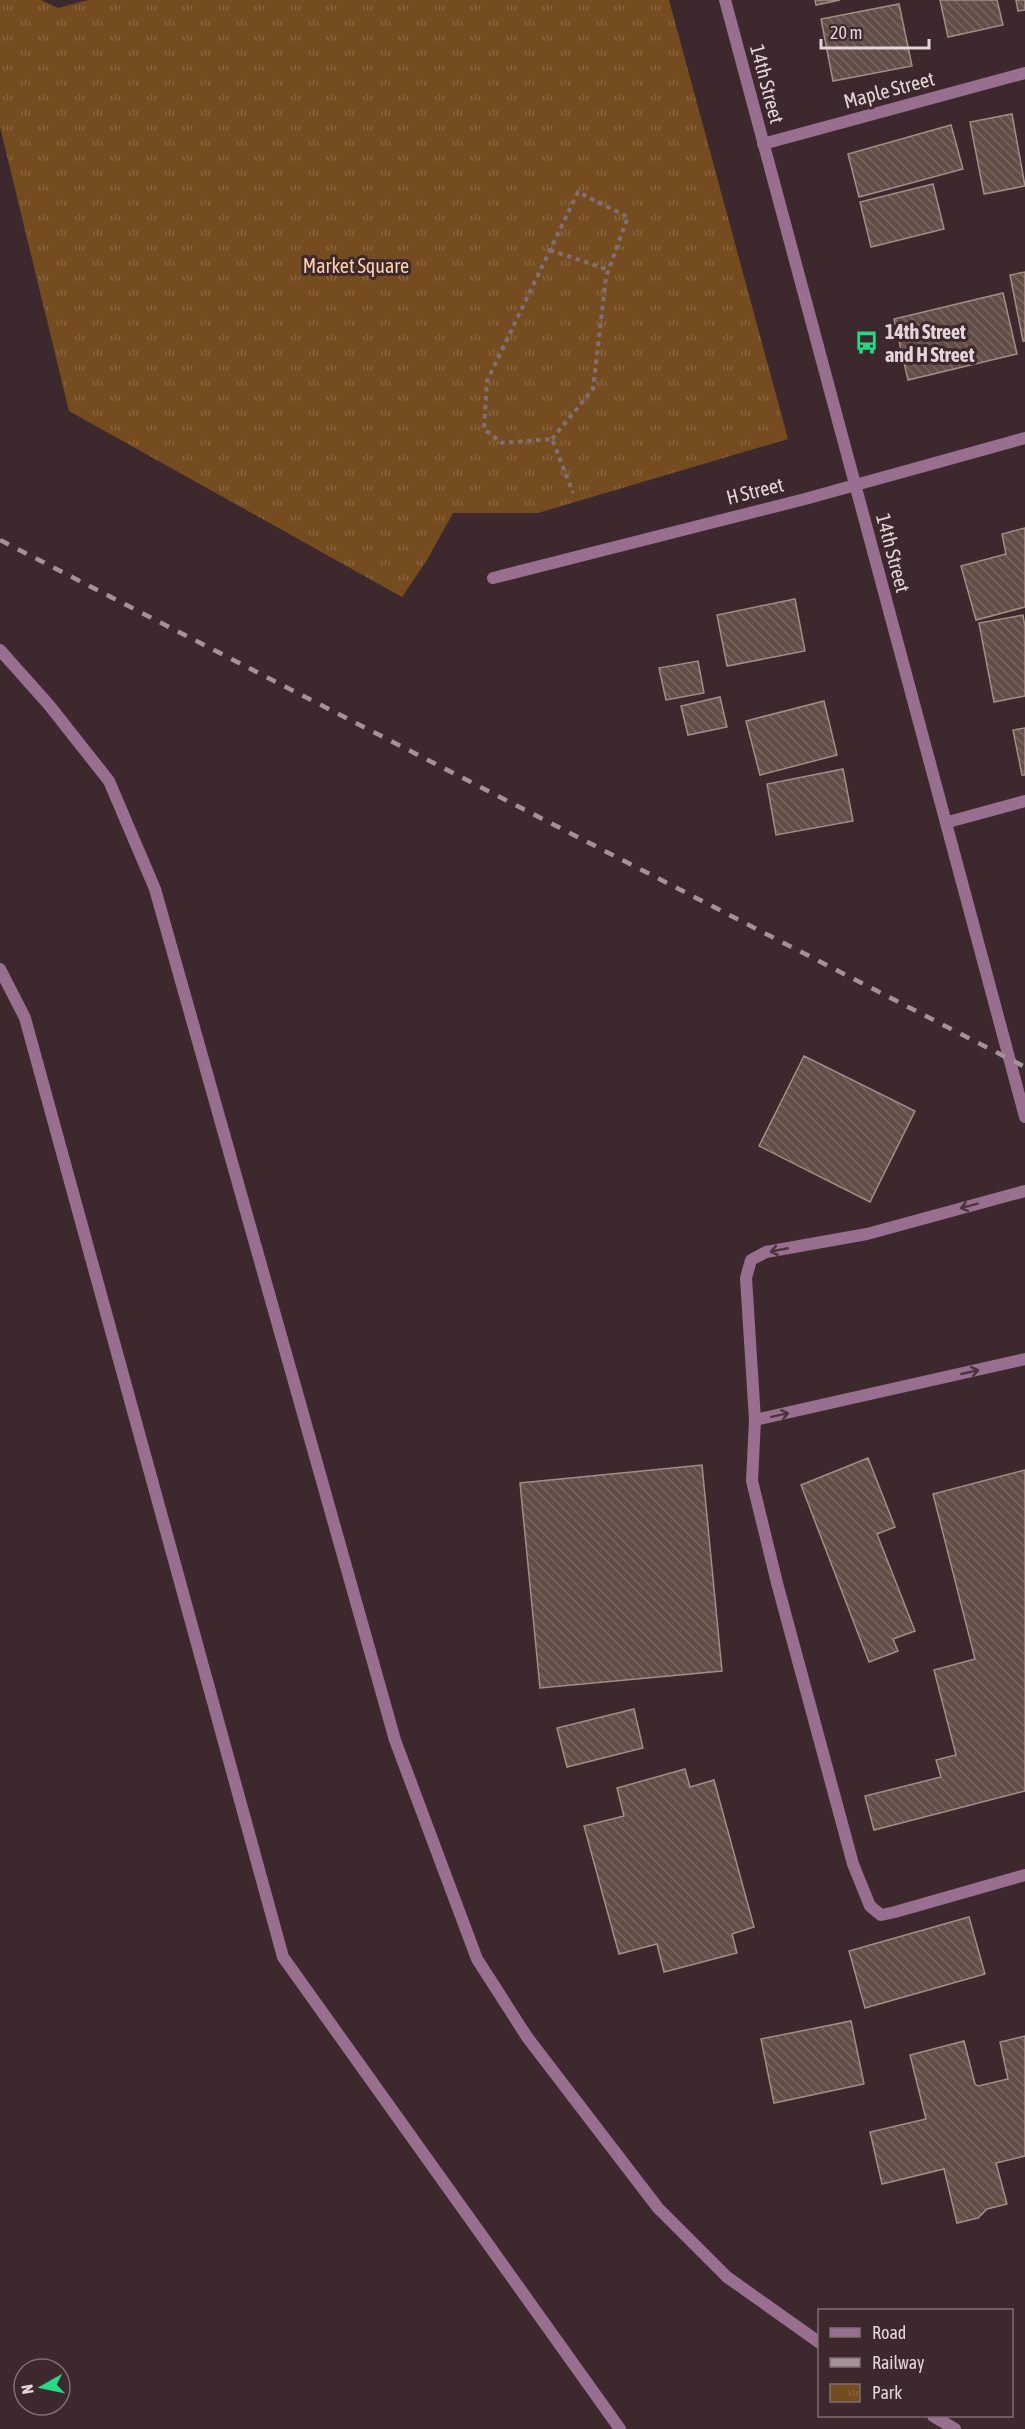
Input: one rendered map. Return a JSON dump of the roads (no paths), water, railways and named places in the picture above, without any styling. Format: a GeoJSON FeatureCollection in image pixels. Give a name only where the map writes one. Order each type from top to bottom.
{"type":"FeatureCollection","features":[{"type":"Feature","properties":{"kind":"street","name":"14th Street"},"geometry":{"type":"LineString","coordinates":[[724,0],[948,822],[1025,1117]]}},
{"type":"Feature","properties":{"kind":"street","name":"Maple Street"},"geometry":{"type":"LineString","coordinates":[[763,144],[1025,73]]}},
{"type":"Feature","properties":{"kind":"street","name":"H Street"},"geometry":{"type":"LineString","coordinates":[[493,578],[1025,438]]}},
{"type":"Feature","properties":{"kind":"street"},"geometry":{"type":"LineString","coordinates":[[0,650],[50,705],[109,781],[155,889],[395,1740],[477,1959],[526,2037],[658,2208],[727,2277],[818,2342]]}},
{"type":"Feature","properties":{"kind":"street"},"geometry":{"type":"LineString","coordinates":[[948,822],[1025,801]]}},
{"type":"Feature","properties":{"kind":"street"},"geometry":{"type":"LineString","coordinates":[[0,969],[25,1018],[283,1957],[620,2429]]}},
{"type":"Feature","properties":{"kind":"street"},"geometry":{"type":"LineString","coordinates":[[1025,1191],[867,1234],[766,1252],[751,1260],[746,1278],[755,1420],[752,1481],[838,1811],[853,1864],[870,1906],[881,1915],[1025,1875]]}},
{"type":"Feature","properties":{"kind":"street"},"geometry":{"type":"LineString","coordinates":[[755,1420],[1025,1359]]}},
{"type":"Feature","properties":{"kind":"street"},"geometry":{"type":"LineString","coordinates":[[936,2417],[955,2429]]}},
{"type":"Feature","properties":{"kind":"railway"},"geometry":{"type":"LineString","coordinates":[[0,540],[1025,1067]]}},
{"type":"Feature","properties":{"kind":"place","name":"14th Street and H Street"},"geometry":{"type":"Point","coordinates":[867,343]}},
{"type":"Feature","properties":{"kind":"park label","name":"Market Square"},"geometry":{"type":"Point","coordinates":[356,266]}}]}
